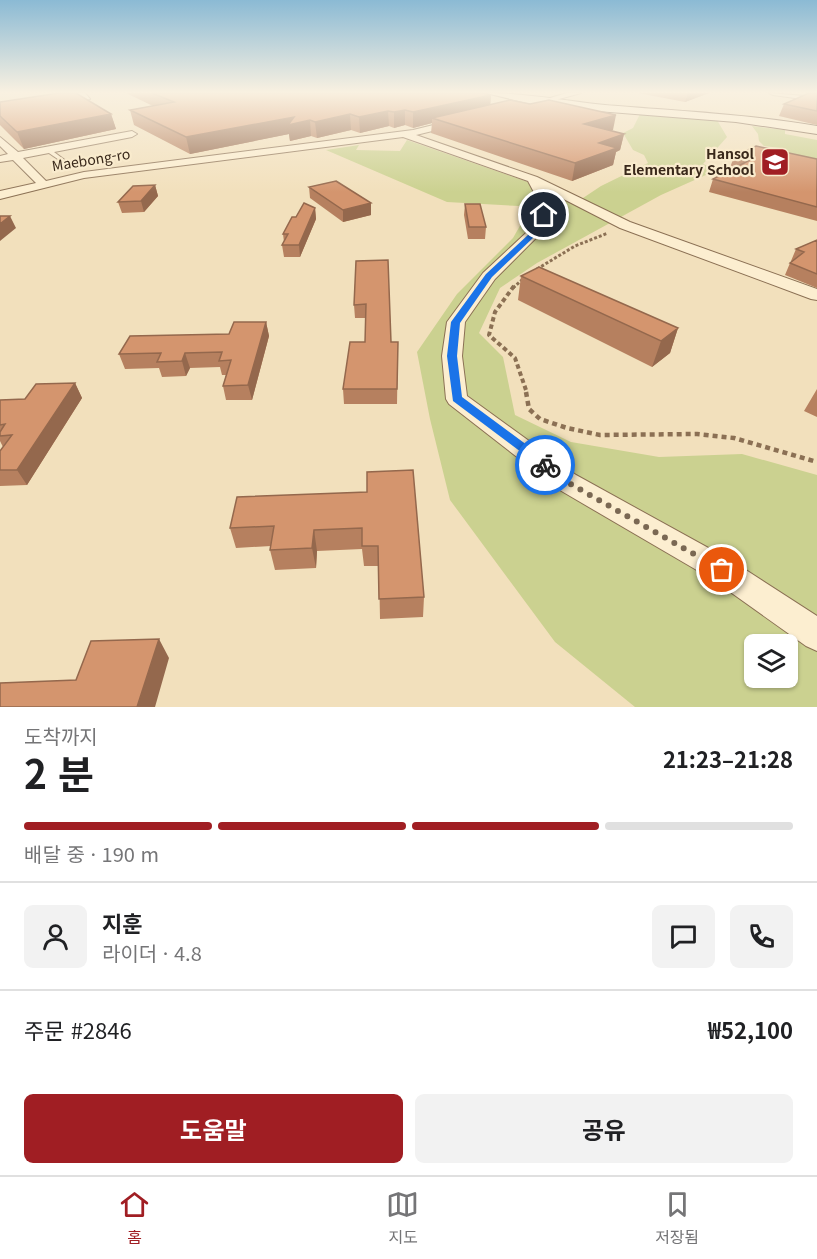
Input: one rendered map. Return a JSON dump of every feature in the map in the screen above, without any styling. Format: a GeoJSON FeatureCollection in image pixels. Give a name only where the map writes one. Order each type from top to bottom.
{"type":"FeatureCollection","features":[{"type":"Feature","properties":{"kind":"street","name":"Maebong-ro"},"geometry":{"type":"LineString","coordinates":[[0,195],[42,183],[138,167],[404,134],[441,126]]}},
{"type":"Feature","properties":{"kind":"street"},"geometry":{"type":"LineString","coordinates":[[792,126],[817,130]]}},
{"type":"Feature","properties":{"kind":"street"},"geometry":{"type":"LineString","coordinates":[[0,159],[132,134]]}},
{"type":"Feature","properties":{"kind":"street"},"geometry":{"type":"LineString","coordinates":[[404,134],[533,179],[625,225],[817,294]]}},
{"type":"Feature","properties":{"kind":"street"},"geometry":{"type":"LineString","coordinates":[[0,140],[42,183]]}},
{"type":"Feature","properties":{"kind":"street"},"geometry":{"type":"LineString","coordinates":[[533,179],[544,200],[544,215],[532,235],[489,276],[456,322],[452,356],[457,399],[567,482],[722,570],[817,635]]}},
{"type":"Feature","properties":{"kind":"lane"},"geometry":{"type":"LineString","coordinates":[[48,150],[64,161]]}},
{"type":"Feature","properties":{"kind":"path"},"geometry":{"type":"LineString","coordinates":[[625,225],[554,258],[507,291],[489,328],[489,335],[515,358],[530,409],[540,419],[600,435],[697,434],[735,438],[817,462]]}},
{"type":"Feature","properties":{"kind":"green space"},"geometry":{"type":"Polygon","coordinates":[[[634,126],[721,126],[727,137],[703,164],[717,170],[661,195],[537,263],[500,288],[479,333],[503,357],[515,415],[571,442],[659,457],[742,454],[817,475],[817,707],[635,707],[555,642],[450,500],[430,419],[417,352],[457,294],[513,238],[521,224],[519,206],[447,202],[326,150],[359,145],[356,150],[400,151],[407,140],[580,200],[601,186],[648,163],[644,155],[633,150],[623,133],[634,126]]]}},
{"type":"Feature","properties":{"kind":"green space"},"geometry":{"type":"Polygon","coordinates":[[[752,126],[785,130],[785,134],[817,140],[817,163],[786,155],[780,148],[764,146],[752,126]]]}},
{"type":"Feature","properties":{"kind":"building"},"geometry":{"type":"Polygon","coordinates":[[[11,126],[48,126],[17,132],[11,126]]]}},
{"type":"Feature","properties":{"kind":"building"},"geometry":{"type":"Polygon","coordinates":[[[163,126],[245,126],[186,137],[163,126]]]}},
{"type":"Feature","properties":{"kind":"building"},"geometry":{"type":"Polygon","coordinates":[[[457,126],[592,126],[624,134],[599,143],[617,148],[575,163],[457,126]]]}},
{"type":"Feature","properties":{"kind":"building"},"geometry":{"type":"Polygon","coordinates":[[[756,146],[817,159],[817,207],[713,179],[750,160],[734,156],[756,146]]]}},
{"type":"Feature","properties":{"kind":"building"},"geometry":{"type":"Polygon","coordinates":[[[336,181],[371,203],[343,210],[309,187],[336,181]]]}},
{"type":"Feature","properties":{"kind":"building"},"geometry":{"type":"Polygon","coordinates":[[[155,185],[141,201],[118,202],[133,186],[155,185]]]}},
{"type":"Feature","properties":{"kind":"building"},"geometry":{"type":"Polygon","coordinates":[[[304,203],[315,208],[299,245],[282,245],[288,234],[283,234],[292,217],[296,217],[304,203]]]}},
{"type":"Feature","properties":{"kind":"building"},"geometry":{"type":"Polygon","coordinates":[[[465,204],[480,204],[486,227],[469,227],[465,204]]]}},
{"type":"Feature","properties":{"kind":"building"},"geometry":{"type":"Polygon","coordinates":[[[0,216],[10,216],[0,224],[0,216]]]}},
{"type":"Feature","properties":{"kind":"building"},"geometry":{"type":"Polygon","coordinates":[[[817,240],[817,274],[790,263],[804,252],[796,249],[817,240]]]}},
{"type":"Feature","properties":{"kind":"building"},"geometry":{"type":"Polygon","coordinates":[[[388,260],[391,342],[398,342],[397,389],[343,389],[350,342],[365,342],[366,304],[354,305],[356,261],[388,260]]]}},
{"type":"Feature","properties":{"kind":"building"},"geometry":{"type":"Polygon","coordinates":[[[539,267],[678,328],[661,341],[521,276],[539,267]]]}},
{"type":"Feature","properties":{"kind":"building"},"geometry":{"type":"Polygon","coordinates":[[[234,322],[266,322],[248,385],[223,386],[231,360],[219,361],[222,352],[185,353],[182,361],[157,362],[161,353],[119,354],[130,336],[229,334],[234,322]]]}},
{"type":"Feature","properties":{"kind":"building"},"geometry":{"type":"Polygon","coordinates":[[[75,383],[17,470],[0,470],[0,451],[12,435],[0,436],[5,424],[0,425],[0,400],[25,399],[36,384],[75,383]]]}},
{"type":"Feature","properties":{"kind":"building"},"geometry":{"type":"Polygon","coordinates":[[[413,470],[424,597],[379,599],[378,546],[362,546],[362,528],[314,530],[312,548],[270,550],[274,526],[230,528],[237,497],[367,492],[367,472],[413,470]]]}},
{"type":"Feature","properties":{"kind":"building"},"geometry":{"type":"Polygon","coordinates":[[[159,639],[137,707],[0,707],[0,683],[76,680],[91,641],[159,639]]]}},
{"type":"Feature","properties":{"kind":"way so far"},"geometry":{"type":"LineString","coordinates":[[545,465],[567,482],[722,570]]}},
{"type":"Feature","properties":{"kind":"place","name":"Hansol Elementary School"},"geometry":{"type":"Point","coordinates":[775,162]}},
{"type":"Feature","properties":{"kind":"route"},"geometry":{"type":"LineString","coordinates":[[544,215],[532,235],[489,276],[456,322],[452,356],[457,399],[545,465]]}}]}
